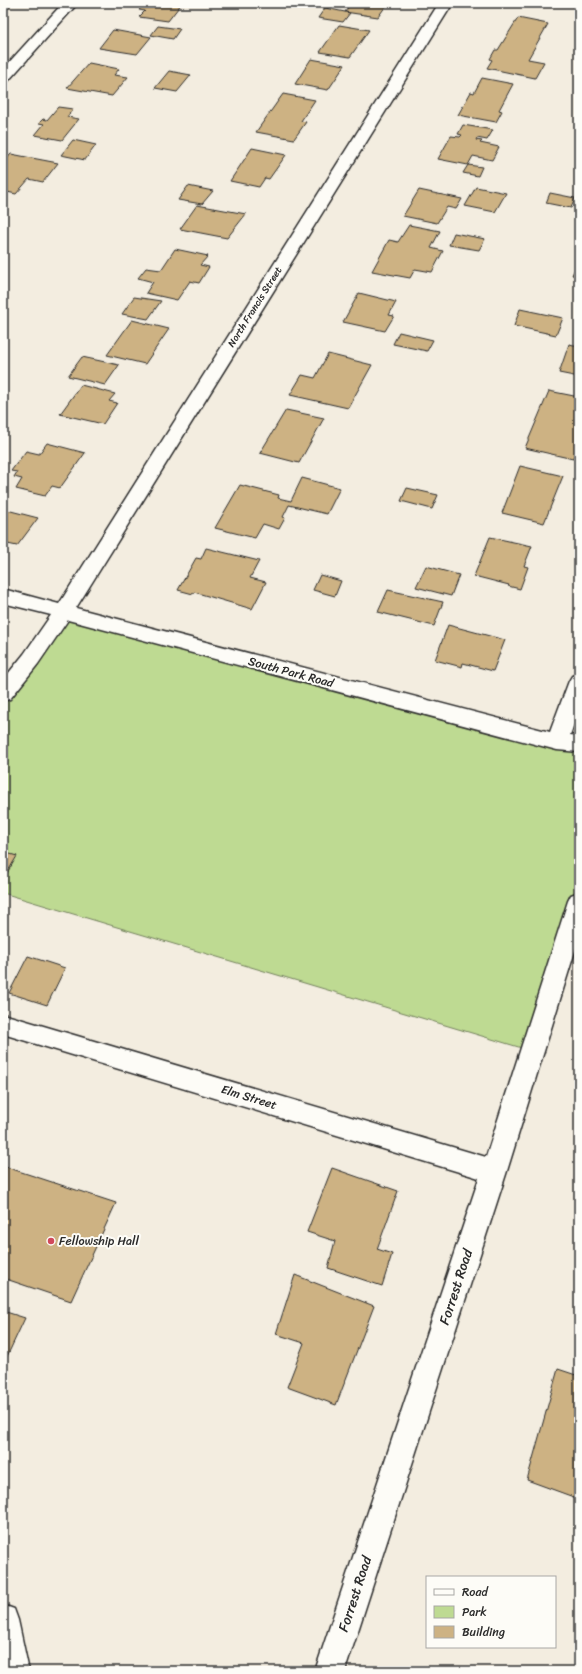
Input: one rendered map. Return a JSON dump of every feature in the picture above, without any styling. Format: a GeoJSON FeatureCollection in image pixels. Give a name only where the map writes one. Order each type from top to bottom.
{"type":"FeatureCollection","features":[{"type":"Feature","properties":{"kind":"street"},"geometry":{"type":"LineString","coordinates":[[3,78],[71,3]]}},
{"type":"Feature","properties":{"kind":"street","name":"North Francis Street"},"geometry":{"type":"LineString","coordinates":[[3,694],[31,659],[64,612],[446,3]]}},
{"type":"Feature","properties":{"kind":"street","name":"South Park Road"},"geometry":{"type":"LineString","coordinates":[[3,596],[557,742],[579,744]]}},
{"type":"Feature","properties":{"kind":"street"},"geometry":{"type":"LineString","coordinates":[[557,742],[579,681]]}},
{"type":"Feature","properties":{"kind":"street","name":"Forrest Road"},"geometry":{"type":"LineString","coordinates":[[330,1671],[494,1171],[579,901]]}},
{"type":"Feature","properties":{"kind":"street","name":"Elm Street"},"geometry":{"type":"LineString","coordinates":[[3,1024],[494,1171]]}},
{"type":"Feature","properties":{"kind":"street"},"geometry":{"type":"LineString","coordinates":[[3,1620],[14,1671]]}},
{"type":"Feature","properties":{"kind":"green space"},"geometry":{"type":"Polygon","coordinates":[[[64,611],[579,744],[579,901],[532,1051],[3,893],[3,701],[64,611]]]}},
{"type":"Feature","properties":{"kind":"building"},"geometry":{"type":"Polygon","coordinates":[[[3,3],[13,3],[7,9],[3,8],[3,3]]]}},
{"type":"Feature","properties":{"kind":"building"},"geometry":{"type":"Polygon","coordinates":[[[145,3],[182,3],[168,21],[139,17],[145,11],[139,10],[145,3]]]}},
{"type":"Feature","properties":{"kind":"building"},"geometry":{"type":"Polygon","coordinates":[[[351,3],[388,3],[378,17],[345,12],[351,3]]]}},
{"type":"Feature","properties":{"kind":"building"},"geometry":{"type":"Polygon","coordinates":[[[579,3],[579,7],[565,4],[579,3]]]}},
{"type":"Feature","properties":{"kind":"building"},"geometry":{"type":"Polygon","coordinates":[[[325,8],[350,13],[343,22],[318,18],[325,8]]]}},
{"type":"Feature","properties":{"kind":"building"},"geometry":{"type":"Polygon","coordinates":[[[518,18],[548,24],[528,59],[544,62],[535,78],[487,68],[492,60],[490,59],[495,50],[498,50],[518,18]]]}},
{"type":"Feature","properties":{"kind":"building"},"geometry":{"type":"Polygon","coordinates":[[[339,25],[369,30],[350,57],[320,52],[339,25]]]}},
{"type":"Feature","properties":{"kind":"building"},"geometry":{"type":"Polygon","coordinates":[[[158,26],[180,29],[173,39],[151,35],[158,26]]]}},
{"type":"Feature","properties":{"kind":"building"},"geometry":{"type":"Polygon","coordinates":[[[113,30],[151,37],[137,54],[99,48],[113,30]]]}},
{"type":"Feature","properties":{"kind":"building"},"geometry":{"type":"Polygon","coordinates":[[[311,59],[345,65],[328,90],[295,84],[311,59]]]}},
{"type":"Feature","properties":{"kind":"building"},"geometry":{"type":"Polygon","coordinates":[[[89,63],[119,69],[114,75],[128,77],[112,96],[67,88],[89,63]]]}},
{"type":"Feature","properties":{"kind":"building"},"geometry":{"type":"Polygon","coordinates":[[[169,71],[191,75],[177,92],[155,88],[169,71]]]}},
{"type":"Feature","properties":{"kind":"building"},"geometry":{"type":"Polygon","coordinates":[[[482,78],[513,84],[499,110],[502,111],[496,122],[458,115],[471,92],[474,93],[482,78]]]}},
{"type":"Feature","properties":{"kind":"building"},"geometry":{"type":"Polygon","coordinates":[[[283,94],[315,100],[301,121],[306,122],[294,139],[256,132],[283,94]]]}},
{"type":"Feature","properties":{"kind":"building"},"geometry":{"type":"Polygon","coordinates":[[[58,107],[73,109],[67,117],[79,119],[62,140],[35,135],[44,124],[39,123],[43,119],[47,120],[58,107]]]}},
{"type":"Feature","properties":{"kind":"building"},"geometry":{"type":"Polygon","coordinates":[[[463,125],[493,130],[487,140],[477,138],[476,140],[482,141],[480,143],[499,147],[492,160],[473,156],[468,165],[438,159],[451,136],[460,137],[462,135],[458,134],[463,125]]]}},
{"type":"Feature","properties":{"kind":"building"},"geometry":{"type":"Polygon","coordinates":[[[73,140],[96,145],[85,160],[61,155],[73,140]]]}},
{"type":"Feature","properties":{"kind":"building"},"geometry":{"type":"Polygon","coordinates":[[[252,148],[286,155],[269,179],[265,178],[259,187],[230,181],[252,148]]]}},
{"type":"Feature","properties":{"kind":"building"},"geometry":{"type":"Polygon","coordinates":[[[11,154],[58,163],[43,182],[29,179],[16,194],[3,191],[3,163],[11,154]]]}},
{"type":"Feature","properties":{"kind":"building"},"geometry":{"type":"Polygon","coordinates":[[[468,165],[482,167],[478,176],[463,173],[468,165]]]}},
{"type":"Feature","properties":{"kind":"building"},"geometry":{"type":"Polygon","coordinates":[[[188,186],[213,191],[202,204],[178,200],[188,186]]]}},
{"type":"Feature","properties":{"kind":"building"},"geometry":{"type":"Polygon","coordinates":[[[476,187],[506,193],[495,212],[465,206],[476,187]]]}},
{"type":"Feature","properties":{"kind":"building"},"geometry":{"type":"Polygon","coordinates":[[[419,190],[462,199],[456,209],[447,207],[437,223],[403,216],[419,190]]]}},
{"type":"Feature","properties":{"kind":"building"},"geometry":{"type":"Polygon","coordinates":[[[550,193],[575,198],[571,208],[546,203],[550,193]]]}},
{"type":"Feature","properties":{"kind":"building"},"geometry":{"type":"Polygon","coordinates":[[[197,205],[246,214],[227,238],[180,229],[197,205]]]}},
{"type":"Feature","properties":{"kind":"building"},"geometry":{"type":"Polygon","coordinates":[[[409,225],[440,231],[431,248],[443,251],[432,272],[415,269],[410,278],[372,271],[389,240],[398,242],[409,225]]]}},
{"type":"Feature","properties":{"kind":"building"},"geometry":{"type":"Polygon","coordinates":[[[454,233],[485,239],[479,250],[449,245],[454,233]]]}},
{"type":"Feature","properties":{"kind":"building"},"geometry":{"type":"Polygon","coordinates":[[[175,249],[208,256],[200,265],[209,267],[199,283],[190,281],[177,300],[146,293],[153,282],[138,278],[146,268],[161,270],[175,249]]]}},
{"type":"Feature","properties":{"kind":"building"},"geometry":{"type":"Polygon","coordinates":[[[579,260],[579,276],[572,275],[579,260]]]}},
{"type":"Feature","properties":{"kind":"building"},"geometry":{"type":"Polygon","coordinates":[[[359,293],[396,302],[389,315],[394,316],[385,331],[343,322],[359,293]]]}},
{"type":"Feature","properties":{"kind":"building"},"geometry":{"type":"Polygon","coordinates":[[[134,297],[161,301],[148,319],[122,314],[134,297]]]}},
{"type":"Feature","properties":{"kind":"building"},"geometry":{"type":"Polygon","coordinates":[[[520,309],[563,318],[556,335],[514,326],[520,309]]]}},
{"type":"Feature","properties":{"kind":"building"},"geometry":{"type":"Polygon","coordinates":[[[132,320],[169,329],[145,364],[107,355],[132,320]]]}},
{"type":"Feature","properties":{"kind":"building"},"geometry":{"type":"Polygon","coordinates":[[[399,332],[433,340],[427,351],[393,344],[399,332]]]}},
{"type":"Feature","properties":{"kind":"building"},"geometry":{"type":"Polygon","coordinates":[[[569,344],[579,346],[579,377],[559,373],[569,344]]]}},
{"type":"Feature","properties":{"kind":"building"},"geometry":{"type":"Polygon","coordinates":[[[328,354],[372,365],[348,408],[290,395],[302,375],[315,378],[328,354]]]}},
{"type":"Feature","properties":{"kind":"building"},"geometry":{"type":"Polygon","coordinates":[[[82,357],[119,365],[105,385],[68,376],[82,357]]]}},
{"type":"Feature","properties":{"kind":"building"},"geometry":{"type":"Polygon","coordinates":[[[81,385],[115,394],[109,401],[117,403],[103,424],[60,414],[81,385]]]}},
{"type":"Feature","properties":{"kind":"building"},"geometry":{"type":"Polygon","coordinates":[[[549,391],[579,397],[579,442],[573,459],[525,448],[549,391]]]}},
{"type":"Feature","properties":{"kind":"building"},"geometry":{"type":"Polygon","coordinates":[[[286,410],[324,418],[299,463],[260,453],[286,410]]]}},
{"type":"Feature","properties":{"kind":"building"},"geometry":{"type":"Polygon","coordinates":[[[47,443],[85,453],[60,488],[52,486],[45,496],[16,489],[22,479],[14,477],[17,472],[11,471],[26,451],[39,454],[47,443]]]}},
{"type":"Feature","properties":{"kind":"building"},"geometry":{"type":"Polygon","coordinates":[[[520,466],[563,476],[544,523],[502,513],[520,466]]]}},
{"type":"Feature","properties":{"kind":"building"},"geometry":{"type":"Polygon","coordinates":[[[302,478],[340,488],[327,514],[289,505],[283,517],[285,518],[279,529],[263,524],[255,538],[215,528],[240,485],[279,495],[278,498],[291,501],[302,478]]]}},
{"type":"Feature","properties":{"kind":"building"},"geometry":{"type":"Polygon","coordinates":[[[407,488],[438,495],[432,509],[401,501],[407,488]]]}},
{"type":"Feature","properties":{"kind":"building"},"geometry":{"type":"Polygon","coordinates":[[[3,509],[38,518],[17,546],[3,543],[3,509]]]}},
{"type":"Feature","properties":{"kind":"building"},"geometry":{"type":"Polygon","coordinates":[[[490,537],[532,546],[524,566],[528,567],[520,589],[474,576],[490,537]]]}},
{"type":"Feature","properties":{"kind":"building"},"geometry":{"type":"Polygon","coordinates":[[[206,548],[259,561],[250,578],[266,582],[252,609],[194,592],[193,594],[178,590],[196,558],[201,559],[206,548]]]}},
{"type":"Feature","properties":{"kind":"building"},"geometry":{"type":"Polygon","coordinates":[[[426,566],[459,575],[451,596],[416,587],[426,566]]]}},
{"type":"Feature","properties":{"kind":"building"},"geometry":{"type":"Polygon","coordinates":[[[320,575],[341,581],[335,596],[313,590],[320,575]]]}},
{"type":"Feature","properties":{"kind":"building"},"geometry":{"type":"Polygon","coordinates":[[[388,590],[443,602],[434,626],[378,612],[388,590]]]}},
{"type":"Feature","properties":{"kind":"building"},"geometry":{"type":"Polygon","coordinates":[[[448,625],[505,640],[493,671],[463,663],[462,667],[435,660],[448,625]]]}},
{"type":"Feature","properties":{"kind":"building"},"geometry":{"type":"Polygon","coordinates":[[[3,852],[17,856],[7,873],[3,872],[3,852]]]}},
{"type":"Feature","properties":{"kind":"building"},"geometry":{"type":"Polygon","coordinates":[[[28,956],[65,968],[47,1005],[9,993],[28,956]]]}},
{"type":"Feature","properties":{"kind":"building","name":"Fellowship Hall"},"geometry":{"type":"Polygon","coordinates":[[[3,1166],[116,1203],[71,1301],[3,1278],[3,1166]]]}},
{"type":"Feature","properties":{"kind":"building"},"geometry":{"type":"Polygon","coordinates":[[[332,1168],[398,1191],[377,1249],[392,1254],[382,1286],[328,1268],[335,1241],[307,1232],[332,1168]]]}},
{"type":"Feature","properties":{"kind":"building"},"geometry":{"type":"Polygon","coordinates":[[[295,1275],[374,1306],[336,1405],[287,1387],[304,1343],[276,1334],[295,1275]]]}},
{"type":"Feature","properties":{"kind":"building"},"geometry":{"type":"Polygon","coordinates":[[[3,1311],[25,1318],[3,1365],[3,1311]]]}},
{"type":"Feature","properties":{"kind":"building"},"geometry":{"type":"Polygon","coordinates":[[[558,1369],[579,1376],[579,1499],[527,1480],[558,1369]]]}},
{"type":"Feature","properties":{"kind":"place","name":"Fellowship Hall"},"geometry":{"type":"Point","coordinates":[51,1241]}}]}
